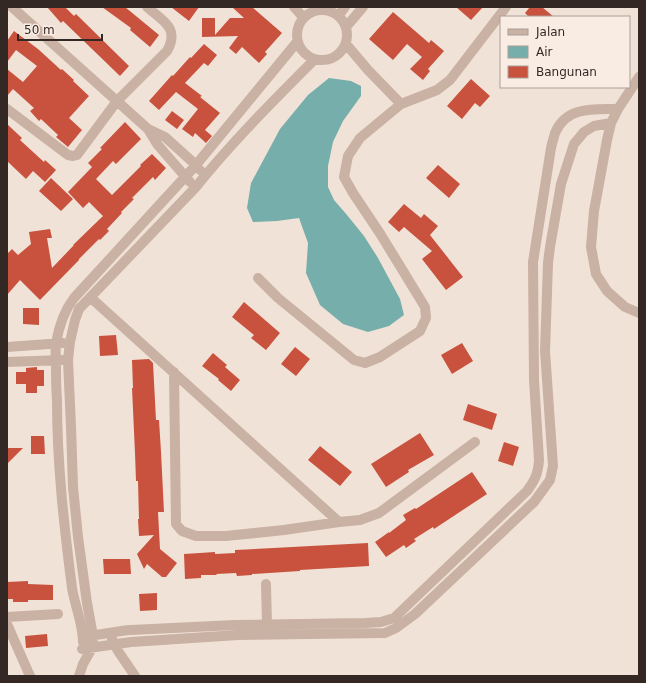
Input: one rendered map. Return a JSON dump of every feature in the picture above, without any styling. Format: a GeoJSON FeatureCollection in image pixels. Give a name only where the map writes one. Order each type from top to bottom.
{"type":"FeatureCollection","features":[{"type":"Feature","properties":{"kind":"street"},"geometry":{"type":"LineString","coordinates":[[12,7],[148,128],[165,137],[196,165],[205,176]]}},
{"type":"Feature","properties":{"kind":"street"},"geometry":{"type":"LineString","coordinates":[[7,109],[68,155],[77,155],[117,101],[167,51],[172,44],[172,33],[168,25],[147,7]]}},
{"type":"Feature","properties":{"kind":"street"},"geometry":{"type":"LineString","coordinates":[[294,7],[303,17]]}},
{"type":"Feature","properties":{"kind":"street"},"geometry":{"type":"LineString","coordinates":[[339,15],[345,7]]}},
{"type":"Feature","properties":{"kind":"street"},"geometry":{"type":"LineString","coordinates":[[346,27],[363,7]]}},
{"type":"Feature","properties":{"kind":"street"},"geometry":{"type":"LineString","coordinates":[[258,278],[278,298],[354,360],[365,363],[380,357],[420,331],[426,318],[426,307],[344,177],[348,156],[360,138],[401,104],[437,90],[450,80],[506,7]]}},
{"type":"Feature","properties":{"kind":"street"},"geometry":{"type":"LineString","coordinates":[[314,10],[327,10],[339,15],[346,27],[347,34],[346,44],[335,57],[325,60],[315,59],[304,53],[297,42],[296,28],[303,17],[314,10]]}},
{"type":"Feature","properties":{"kind":"street"},"geometry":{"type":"LineString","coordinates":[[88,636],[79,616],[74,599],[62,503],[57,428],[56,344],[62,317],[67,306],[185,178],[297,42]]}},
{"type":"Feature","properties":{"kind":"street"},"geometry":{"type":"LineString","coordinates":[[346,44],[368,70],[401,104]]}},
{"type":"Feature","properties":{"kind":"street"},"geometry":{"type":"LineString","coordinates":[[79,676],[87,649],[88,636],[86,595],[73,487],[68,360],[70,342],[79,309],[195,188],[267,106],[315,59]]}},
{"type":"Feature","properties":{"kind":"street"},"geometry":{"type":"LineString","coordinates":[[639,77],[618,109],[611,123],[606,140],[594,211],[591,247],[596,274],[607,291],[625,307],[639,313]]}},
{"type":"Feature","properties":{"kind":"street"},"geometry":{"type":"LineString","coordinates":[[88,636],[120,631],[235,625],[365,623],[381,622],[394,618],[526,491],[534,481],[538,472],[539,460],[534,380],[532,262],[551,148],[556,132],[563,122],[572,114],[582,110],[618,109]]}},
{"type":"Feature","properties":{"kind":"street"},"geometry":{"type":"LineString","coordinates":[[87,649],[131,642],[238,635],[385,632],[396,628],[415,614],[534,502],[550,480],[553,466],[546,351],[548,264],[561,184],[574,144],[584,132],[594,126],[611,123]]}},
{"type":"Feature","properties":{"kind":"street"},"geometry":{"type":"LineString","coordinates":[[148,128],[157,144],[195,188]]}},
{"type":"Feature","properties":{"kind":"street"},"geometry":{"type":"LineString","coordinates":[[549,164],[566,168]]}},
{"type":"Feature","properties":{"kind":"street"},"geometry":{"type":"LineString","coordinates":[[90,297],[339,522]]}},
{"type":"Feature","properties":{"kind":"street"},"geometry":{"type":"LineString","coordinates":[[7,347],[70,342]]}},
{"type":"Feature","properties":{"kind":"street"},"geometry":{"type":"LineString","coordinates":[[7,362],[68,360]]}},
{"type":"Feature","properties":{"kind":"street"},"geometry":{"type":"LineString","coordinates":[[174,372],[176,524],[182,531],[196,536],[226,536],[360,520],[379,513],[475,442]]}},
{"type":"Feature","properties":{"kind":"street"},"geometry":{"type":"LineString","coordinates":[[266,584],[267,625]]}},
{"type":"Feature","properties":{"kind":"street"},"geometry":{"type":"LineString","coordinates":[[7,617],[58,614]]}},
{"type":"Feature","properties":{"kind":"street"},"geometry":{"type":"LineString","coordinates":[[7,624],[30,676]]}},
{"type":"Feature","properties":{"kind":"street"},"geometry":{"type":"LineString","coordinates":[[110,633],[118,651],[135,676]]}},
{"type":"Feature","properties":{"kind":"water"},"geometry":{"type":"Polygon","coordinates":[[[329,78],[351,81],[361,86],[361,96],[343,121],[333,142],[328,166],[328,187],[334,200],[364,236],[378,258],[400,299],[404,315],[389,326],[368,332],[343,324],[320,305],[306,273],[308,243],[299,218],[253,222],[247,208],[251,183],[280,129],[308,95],[329,78]]]}},
{"type":"Feature","properties":{"kind":"building"},"geometry":{"type":"Polygon","coordinates":[[[47,7],[65,7],[74,16],[76,14],[129,66],[120,76],[63,21],[61,23],[47,7]]]}},
{"type":"Feature","properties":{"kind":"building"},"geometry":{"type":"Polygon","coordinates":[[[102,7],[125,7],[159,35],[150,47],[130,30],[131,28],[102,7]]]}},
{"type":"Feature","properties":{"kind":"building"},"geometry":{"type":"Polygon","coordinates":[[[171,7],[199,7],[189,21],[171,7]]]}},
{"type":"Feature","properties":{"kind":"building"},"geometry":{"type":"Polygon","coordinates":[[[232,7],[252,7],[282,33],[265,52],[267,54],[259,63],[242,47],[236,54],[229,48],[238,36],[202,37],[202,18],[215,18],[215,35],[230,18],[244,18],[232,7]]]}},
{"type":"Feature","properties":{"kind":"building"},"geometry":{"type":"Polygon","coordinates":[[[456,7],[483,7],[471,20],[456,7]]]}},
{"type":"Feature","properties":{"kind":"building"},"geometry":{"type":"Polygon","coordinates":[[[530,7],[542,7],[553,16],[528,16],[525,13],[530,7]]]}},
{"type":"Feature","properties":{"kind":"building"},"geometry":{"type":"Polygon","coordinates":[[[393,12],[429,43],[431,40],[444,51],[428,69],[430,71],[423,80],[410,69],[422,57],[407,44],[393,60],[369,39],[393,12]]]}},
{"type":"Feature","properties":{"kind":"building"},"geometry":{"type":"Polygon","coordinates":[[[14,31],[38,49],[61,70],[62,69],[89,96],[69,118],[82,130],[68,147],[56,137],[58,135],[41,119],[39,121],[30,111],[34,108],[13,89],[7,96],[7,69],[23,82],[37,66],[16,50],[7,62],[7,41],[14,31]]]}},
{"type":"Feature","properties":{"kind":"building"},"geometry":{"type":"Polygon","coordinates":[[[204,44],[217,55],[208,66],[204,63],[185,83],[220,113],[205,130],[212,136],[206,143],[195,133],[193,137],[182,129],[198,109],[176,92],[159,110],[149,101],[172,75],[173,76],[204,44]]]}},
{"type":"Feature","properties":{"kind":"building"},"geometry":{"type":"Polygon","coordinates":[[[471,79],[490,96],[480,107],[475,103],[462,119],[447,106],[471,79]]]}},
{"type":"Feature","properties":{"kind":"building"},"geometry":{"type":"Polygon","coordinates":[[[172,111],[184,120],[177,129],[165,120],[172,111]]]}},
{"type":"Feature","properties":{"kind":"building"},"geometry":{"type":"Polygon","coordinates":[[[125,122],[141,139],[116,164],[113,161],[96,179],[112,195],[152,154],[166,168],[155,180],[153,177],[132,198],[134,199],[107,229],[109,231],[79,259],[40,300],[20,280],[7,295],[7,254],[12,249],[18,255],[31,244],[29,232],[50,229],[52,238],[47,238],[52,268],[103,216],[89,202],[83,208],[68,192],[92,167],[88,163],[102,149],[100,148],[125,122]]]}},
{"type":"Feature","properties":{"kind":"building"},"geometry":{"type":"Polygon","coordinates":[[[7,124],[22,138],[20,140],[44,162],[45,160],[56,170],[45,182],[33,171],[26,179],[7,161],[7,124]]]}},
{"type":"Feature","properties":{"kind":"building"},"geometry":{"type":"Polygon","coordinates":[[[438,165],[460,184],[449,198],[426,178],[438,165]]]}},
{"type":"Feature","properties":{"kind":"building"},"geometry":{"type":"Polygon","coordinates":[[[51,178],[73,199],[61,211],[39,191],[51,178]]]}},
{"type":"Feature","properties":{"kind":"building"},"geometry":{"type":"Polygon","coordinates":[[[404,204],[421,218],[424,214],[438,226],[430,235],[463,277],[446,290],[422,259],[432,251],[404,227],[399,232],[388,222],[404,204]]]}},
{"type":"Feature","properties":{"kind":"building"},"geometry":{"type":"Polygon","coordinates":[[[244,302],[280,333],[266,350],[251,338],[254,335],[232,317],[244,302]]]}},
{"type":"Feature","properties":{"kind":"building"},"geometry":{"type":"Polygon","coordinates":[[[23,308],[39,308],[39,325],[23,324],[23,308]]]}},
{"type":"Feature","properties":{"kind":"building"},"geometry":{"type":"Polygon","coordinates":[[[116,335],[118,355],[100,356],[99,336],[116,335]]]}},
{"type":"Feature","properties":{"kind":"building"},"geometry":{"type":"Polygon","coordinates":[[[462,343],[473,361],[452,374],[441,355],[462,343]]]}},
{"type":"Feature","properties":{"kind":"building"},"geometry":{"type":"Polygon","coordinates":[[[295,347],[310,359],[296,376],[281,364],[295,347]]]}},
{"type":"Feature","properties":{"kind":"building"},"geometry":{"type":"Polygon","coordinates":[[[213,353],[227,365],[225,367],[240,380],[231,391],[218,380],[219,379],[202,366],[213,353]]]}},
{"type":"Feature","properties":{"kind":"building"},"geometry":{"type":"Polygon","coordinates":[[[149,359],[153,363],[156,420],[159,420],[161,452],[164,512],[158,512],[160,549],[177,563],[166,577],[162,577],[147,564],[144,569],[137,554],[154,535],[139,536],[132,360],[149,359]]]}},
{"type":"Feature","properties":{"kind":"building"},"geometry":{"type":"Polygon","coordinates":[[[37,367],[37,370],[44,370],[44,386],[37,386],[37,393],[26,393],[26,384],[16,384],[16,372],[26,372],[26,368],[37,367]]]}},
{"type":"Feature","properties":{"kind":"building"},"geometry":{"type":"Polygon","coordinates":[[[468,404],[497,414],[492,430],[463,420],[468,404]]]}},
{"type":"Feature","properties":{"kind":"building"},"geometry":{"type":"Polygon","coordinates":[[[420,433],[434,455],[408,470],[409,472],[386,487],[371,464],[420,433]]]}},
{"type":"Feature","properties":{"kind":"building"},"geometry":{"type":"Polygon","coordinates":[[[31,436],[44,436],[45,454],[31,454],[31,436]]]}},
{"type":"Feature","properties":{"kind":"building"},"geometry":{"type":"Polygon","coordinates":[[[504,442],[519,447],[513,466],[498,461],[504,442]]]}},
{"type":"Feature","properties":{"kind":"building"},"geometry":{"type":"Polygon","coordinates":[[[320,446],[352,472],[340,486],[308,460],[320,446]]]}},
{"type":"Feature","properties":{"kind":"building"},"geometry":{"type":"Polygon","coordinates":[[[7,448],[23,448],[7,464],[7,448]]]}},
{"type":"Feature","properties":{"kind":"building"},"geometry":{"type":"Polygon","coordinates":[[[472,472],[487,494],[434,529],[433,527],[414,539],[416,541],[406,548],[404,545],[386,557],[375,542],[406,520],[403,515],[415,508],[416,509],[472,472]]]}},
{"type":"Feature","properties":{"kind":"building"},"geometry":{"type":"Polygon","coordinates":[[[368,543],[369,566],[300,570],[237,576],[236,573],[201,575],[201,578],[185,579],[184,554],[215,552],[215,554],[235,553],[235,550],[368,543]]]}},
{"type":"Feature","properties":{"kind":"building"},"geometry":{"type":"Polygon","coordinates":[[[103,559],[130,559],[131,574],[104,574],[103,559]]]}},
{"type":"Feature","properties":{"kind":"building"},"geometry":{"type":"Polygon","coordinates":[[[28,581],[28,584],[53,585],[53,600],[28,600],[28,602],[13,602],[13,599],[7,599],[7,582],[28,581]]]}},
{"type":"Feature","properties":{"kind":"building"},"geometry":{"type":"Polygon","coordinates":[[[157,593],[157,610],[140,611],[139,594],[157,593]]]}},
{"type":"Feature","properties":{"kind":"building"},"geometry":{"type":"Polygon","coordinates":[[[47,634],[48,646],[26,648],[25,636],[47,634]]]}}]}
